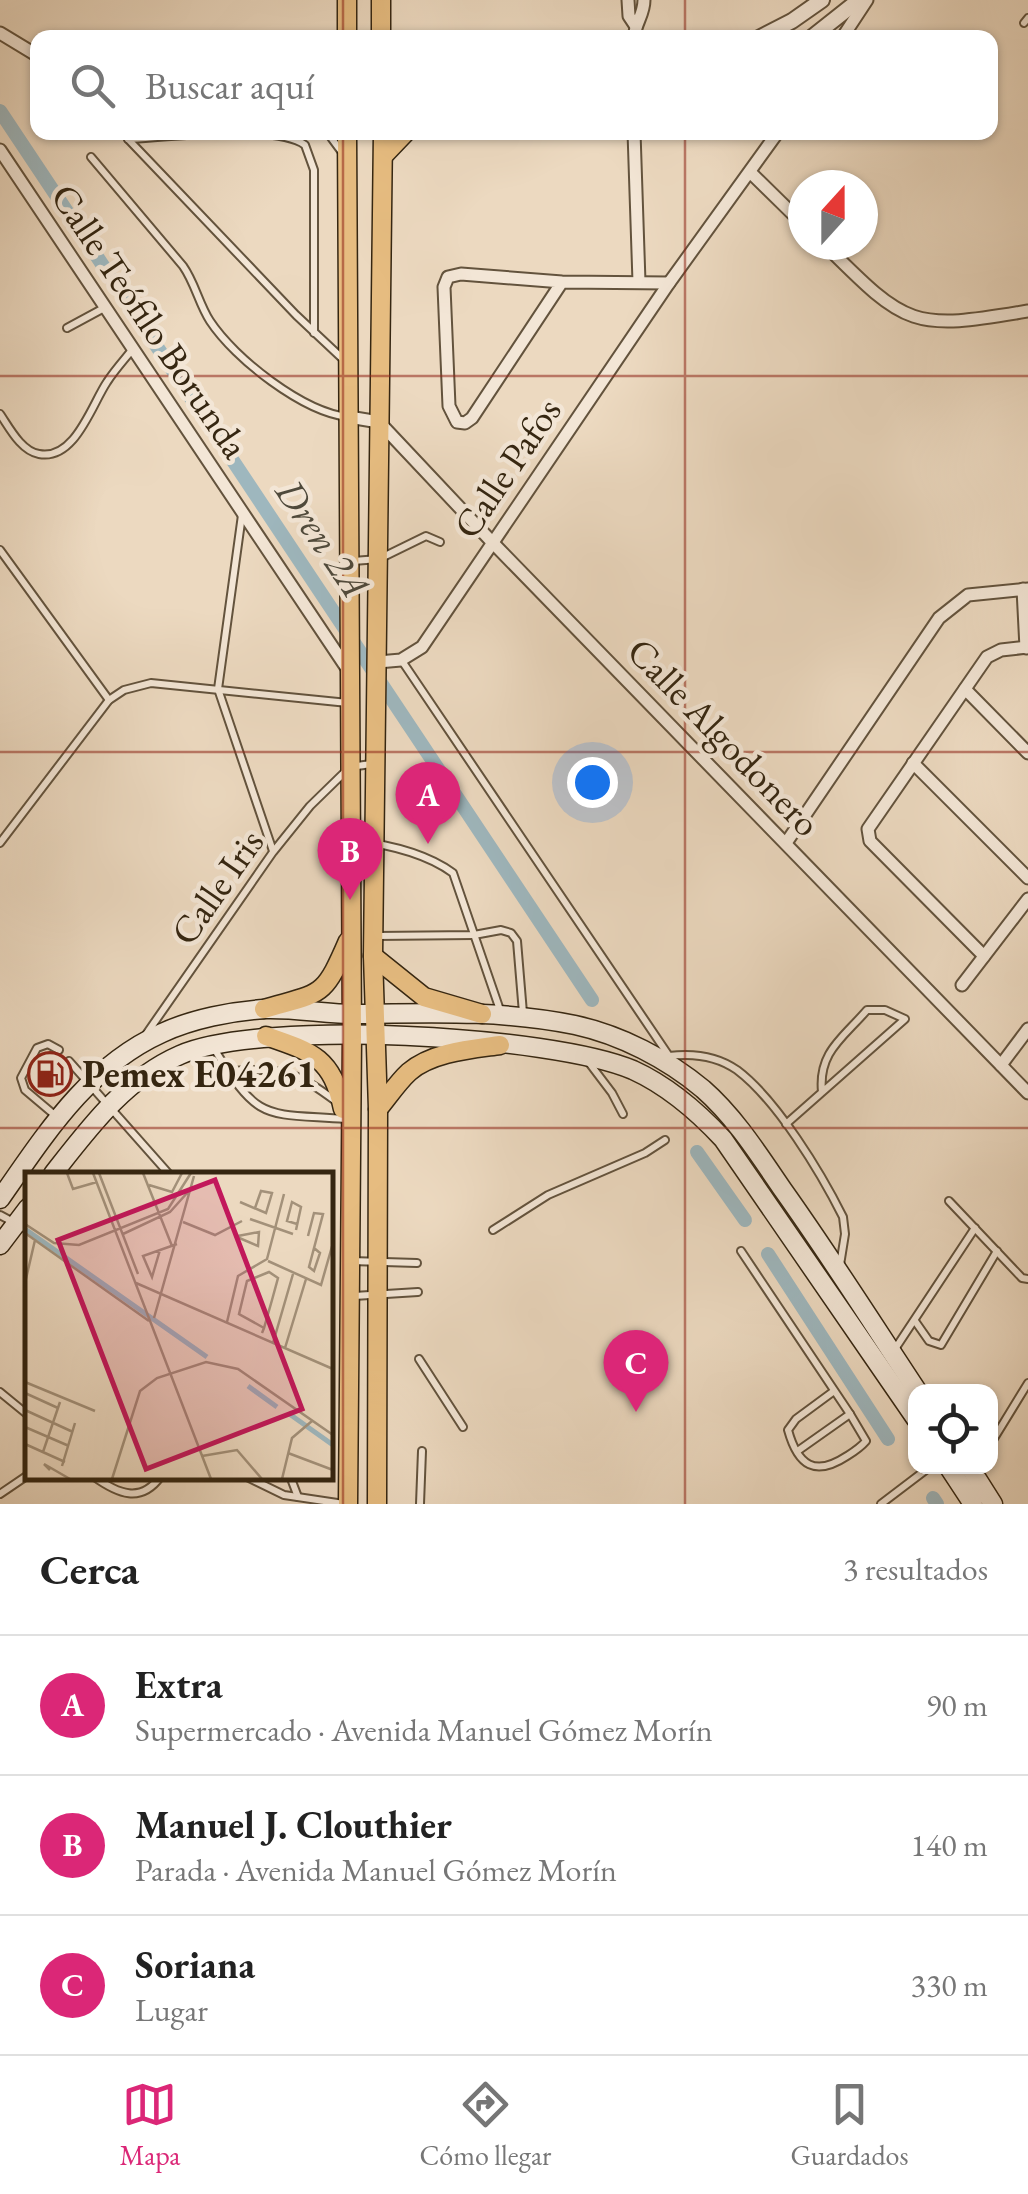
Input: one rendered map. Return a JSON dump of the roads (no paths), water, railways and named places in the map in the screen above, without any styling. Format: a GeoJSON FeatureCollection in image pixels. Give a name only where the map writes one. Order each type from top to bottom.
{"type":"FeatureCollection","features":[{"type":"Feature","properties":{"kind":"main road"},"geometry":{"type":"LineString","coordinates":[[346,30],[347,0]]}},
{"type":"Feature","properties":{"kind":"main road"},"geometry":{"type":"LineString","coordinates":[[381,0],[384,30]]}},
{"type":"Feature","properties":{"kind":"main road"},"geometry":{"type":"LineString","coordinates":[[346,1504],[352,1037],[347,140]]}},
{"type":"Feature","properties":{"kind":"main road"},"geometry":{"type":"LineString","coordinates":[[377,1504],[378,1109],[372,956],[383,140]]}},
{"type":"Feature","properties":{"kind":"main road"},"geometry":{"type":"LineString","coordinates":[[384,155],[398,140]]}},
{"type":"Feature","properties":{"kind":"main road"},"geometry":{"type":"LineString","coordinates":[[0,1199],[58,1118],[89,1083],[138,1046],[187,1024],[264,1010],[324,988],[333,978],[351,936]]}},
{"type":"Feature","properties":{"kind":"main road"},"geometry":{"type":"LineString","coordinates":[[372,956],[424,997],[482,1014]]}},
{"type":"Feature","properties":{"kind":"main road"},"geometry":{"type":"LineString","coordinates":[[264,1010],[502,1016],[576,1026],[663,1057],[728,1115],[913,1384]]}},
{"type":"Feature","properties":{"kind":"main road"},"geometry":{"type":"LineString","coordinates":[[266,1036],[296,1046],[327,1066],[335,1078],[350,1138]]}},
{"type":"Feature","properties":{"kind":"main road"},"geometry":{"type":"LineString","coordinates":[[56,1172],[109,1107],[152,1070],[212,1044],[266,1036],[352,1037],[500,1044],[583,1056],[630,1069],[679,1098],[724,1139],[908,1407]]}},
{"type":"Feature","properties":{"kind":"main road"},"geometry":{"type":"LineString","coordinates":[[378,1109],[410,1071],[421,1064],[500,1044]]}},
{"type":"Feature","properties":{"kind":"main road"},"geometry":{"type":"LineString","coordinates":[[0,1245],[18,1219]]}},
{"type":"Feature","properties":{"kind":"main road"},"geometry":{"type":"LineString","coordinates":[[971,1480],[994,1504]]}},
{"type":"Feature","properties":{"kind":"street"},"geometry":{"type":"LineString","coordinates":[[628,0],[635,30]]}},
{"type":"Feature","properties":{"kind":"street"},"geometry":{"type":"LineString","coordinates":[[636,30],[644,0]]}},
{"type":"Feature","properties":{"kind":"street"},"geometry":{"type":"LineString","coordinates":[[775,30],[822,0]]}},
{"type":"Feature","properties":{"kind":"street"},"geometry":{"type":"LineString","coordinates":[[821,30],[859,0]]}},
{"type":"Feature","properties":{"kind":"street"},"geometry":{"type":"LineString","coordinates":[[847,30],[867,0]]}},
{"type":"Feature","properties":{"kind":"street"},"geometry":{"type":"LineString","coordinates":[[0,33],[30,51]]}},
{"type":"Feature","properties":{"kind":"street"},"geometry":{"type":"LineString","coordinates":[[634,140],[639,282]]}},
{"type":"Feature","properties":{"kind":"street","name":"Calle Pafos"},"geometry":{"type":"LineString","coordinates":[[402,660],[422,648],[669,283],[773,140]]}},
{"type":"Feature","properties":{"kind":"street","name":"Calle Teófilo Borunda"},"geometry":{"type":"LineString","coordinates":[[0,150],[350,674]]}},
{"type":"Feature","properties":{"kind":"street"},"geometry":{"type":"LineString","coordinates":[[751,172],[788,209]]}},
{"type":"Feature","properties":{"kind":"street"},"geometry":{"type":"LineString","coordinates":[[840,260],[878,297],[908,316],[956,322],[1028,311]]}},
{"type":"Feature","properties":{"kind":"street"},"geometry":{"type":"LineString","coordinates":[[562,282],[479,408],[464,424],[457,422],[449,406],[444,288],[448,277],[460,274],[562,282],[669,283]]}},
{"type":"Feature","properties":{"kind":"street"},"geometry":{"type":"LineString","coordinates":[[350,417],[379,422]]}},
{"type":"Feature","properties":{"kind":"street","name":"Calle Algodonero"},"geometry":{"type":"LineString","coordinates":[[379,422],[1028,1093]]}},
{"type":"Feature","properties":{"kind":"street"},"geometry":{"type":"LineString","coordinates":[[786,843],[939,618],[968,595],[1026,589],[1027,648],[993,652],[870,823],[870,842],[984,956]]}},
{"type":"Feature","properties":{"kind":"street"},"geometry":{"type":"LineString","coordinates":[[378,668],[402,660]]}},
{"type":"Feature","properties":{"kind":"street"},"geometry":{"type":"LineString","coordinates":[[965,689],[1028,752]]}},
{"type":"Feature","properties":{"kind":"street"},"geometry":{"type":"LineString","coordinates":[[912,763],[1028,878]]}},
{"type":"Feature","properties":{"kind":"street"},"geometry":{"type":"LineString","coordinates":[[962,985],[1028,899]]}},
{"type":"Feature","properties":{"kind":"street"},"geometry":{"type":"LineString","coordinates":[[1001,1064],[1028,1029]]}},
{"type":"Feature","properties":{"kind":"lane"},"geometry":{"type":"LineString","coordinates":[[131,140],[349,366]]}},
{"type":"Feature","properties":{"kind":"lane"},"geometry":{"type":"LineString","coordinates":[[298,140],[313,161],[314,332]]}},
{"type":"Feature","properties":{"kind":"lane"},"geometry":{"type":"LineString","coordinates":[[333,140],[348,159]]}},
{"type":"Feature","properties":{"kind":"lane"},"geometry":{"type":"LineString","coordinates":[[91,157],[183,266],[195,284],[204,312],[227,342],[291,396],[319,410],[350,417]]}},
{"type":"Feature","properties":{"kind":"lane"},"geometry":{"type":"LineString","coordinates":[[67,328],[105,308]]}},
{"type":"Feature","properties":{"kind":"lane"},"geometry":{"type":"LineString","coordinates":[[0,414],[27,448],[39,454],[55,452],[83,428],[106,382],[132,349]]}},
{"type":"Feature","properties":{"kind":"lane"},"geometry":{"type":"LineString","coordinates":[[242,514],[218,689],[274,852]]}},
{"type":"Feature","properties":{"kind":"lane"},"geometry":{"type":"LineString","coordinates":[[350,561],[378,559],[426,536],[440,542]]}},
{"type":"Feature","properties":{"kind":"lane"},"geometry":{"type":"LineString","coordinates":[[0,550],[109,700]]}},
{"type":"Feature","properties":{"kind":"lane"},"geometry":{"type":"LineString","coordinates":[[402,660],[663,1057]]}},
{"type":"Feature","properties":{"kind":"lane"},"geometry":{"type":"LineString","coordinates":[[0,843],[109,700],[138,684],[350,703]]}},
{"type":"Feature","properties":{"kind":"lane"},"geometry":{"type":"LineString","coordinates":[[350,766],[376,763]]}},
{"type":"Feature","properties":{"kind":"lane","name":"Calle Iris"},"geometry":{"type":"LineString","coordinates":[[138,1046],[274,852],[326,788],[350,766]]}},
{"type":"Feature","properties":{"kind":"lane"},"geometry":{"type":"LineString","coordinates":[[350,840],[375,843],[440,863],[453,873],[502,1016]]}},
{"type":"Feature","properties":{"kind":"lane"},"geometry":{"type":"LineString","coordinates":[[351,936],[502,930],[511,934],[516,941],[524,1019]]}},
{"type":"Feature","properties":{"kind":"lane"},"geometry":{"type":"LineString","coordinates":[[786,1124],[822,1092],[905,1018],[885,1010],[867,1010],[824,1060],[820,1072],[822,1092]]}},
{"type":"Feature","properties":{"kind":"lane"},"geometry":{"type":"LineString","coordinates":[[58,1118],[25,1090],[21,1078],[37,1048],[48,1044],[59,1050]]}},
{"type":"Feature","properties":{"kind":"lane"},"geometry":{"type":"LineString","coordinates":[[212,1044],[256,1107],[269,1112],[344,1112]]}},
{"type":"Feature","properties":{"kind":"lane"},"geometry":{"type":"LineString","coordinates":[[630,1069],[663,1057],[690,1053],[708,1057],[738,1071],[786,1124],[844,1217],[839,1272],[831,1294]]}},
{"type":"Feature","properties":{"kind":"lane"},"geometry":{"type":"LineString","coordinates":[[583,1056],[623,1114]]}},
{"type":"Feature","properties":{"kind":"lane"},"geometry":{"type":"LineString","coordinates":[[69,1060],[166,1172]]}},
{"type":"Feature","properties":{"kind":"lane"},"geometry":{"type":"LineString","coordinates":[[228,1071],[267,1068],[291,1072],[344,1112]]}},
{"type":"Feature","properties":{"kind":"lane"},"geometry":{"type":"LineString","coordinates":[[493,1230],[548,1195],[666,1140]]}},
{"type":"Feature","properties":{"kind":"lane"},"geometry":{"type":"LineString","coordinates":[[950,1201],[1028,1280]]}},
{"type":"Feature","properties":{"kind":"lane"},"geometry":{"type":"LineString","coordinates":[[883,1371],[975,1228]]}},
{"type":"Feature","properties":{"kind":"lane"},"geometry":{"type":"LineString","coordinates":[[741,1251],[850,1414],[866,1440],[829,1468],[820,1469],[807,1463],[789,1435],[791,1424],[834,1391]]}},
{"type":"Feature","properties":{"kind":"lane"},"geometry":{"type":"LineString","coordinates":[[915,1321],[929,1341],[941,1345],[997,1251]]}},
{"type":"Feature","properties":{"kind":"lane"},"geometry":{"type":"LineString","coordinates":[[350,1261],[416,1263]]}},
{"type":"Feature","properties":{"kind":"lane"},"geometry":{"type":"LineString","coordinates":[[349,1296],[418,1292]]}},
{"type":"Feature","properties":{"kind":"lane"},"geometry":{"type":"LineString","coordinates":[[419,1359],[463,1428]]}},
{"type":"Feature","properties":{"kind":"lane"},"geometry":{"type":"LineString","coordinates":[[998,1432],[1028,1383]]}},
{"type":"Feature","properties":{"kind":"lane"},"geometry":{"type":"LineString","coordinates":[[0,1392],[25,1413]]}},
{"type":"Feature","properties":{"kind":"lane"},"geometry":{"type":"LineString","coordinates":[[798,1450],[850,1414]]}},
{"type":"Feature","properties":{"kind":"lane"},"geometry":{"type":"LineString","coordinates":[[420,1504],[422,1451]]}},
{"type":"Feature","properties":{"kind":"lane"},"geometry":{"type":"LineString","coordinates":[[881,1504],[920,1474]]}},
{"type":"Feature","properties":{"kind":"lane"},"geometry":{"type":"LineString","coordinates":[[0,1494],[25,1477]]}},
{"type":"Feature","properties":{"kind":"lane"},"geometry":{"type":"LineString","coordinates":[[98,1479],[125,1494],[141,1495],[153,1489],[159,1479]]}},
{"type":"Feature","properties":{"kind":"lane"},"geometry":{"type":"LineString","coordinates":[[250,1479],[268,1490],[346,1504]]}},
{"type":"Feature","properties":{"kind":"lane"},"geometry":{"type":"LineString","coordinates":[[291,1479],[298,1497]]}},
{"type":"Feature","properties":{"kind":"waterway","name":"Dren 2A"},"geometry":{"type":"LineString","coordinates":[[0,111],[592,1000]]}},
{"type":"Feature","properties":{"kind":"waterway","name":"Dren 2A"},"geometry":{"type":"LineString","coordinates":[[697,1152],[745,1220]]}},
{"type":"Feature","properties":{"kind":"waterway","name":"Dren 2A"},"geometry":{"type":"LineString","coordinates":[[768,1254],[888,1439]]}},
{"type":"Feature","properties":{"kind":"waterway","name":"Dren 2A"},"geometry":{"type":"LineString","coordinates":[[933,1498],[937,1504]]}},
{"type":"Feature","properties":{"kind":"place","name":"Extra"},"geometry":{"type":"Point","coordinates":[428,844]}},
{"type":"Feature","properties":{"kind":"place","name":"Manuel J. Clouthier"},"geometry":{"type":"Point","coordinates":[350,900]}},
{"type":"Feature","properties":{"kind":"place","name":"Pemex E04261"},"geometry":{"type":"Point","coordinates":[50,1074]}},
{"type":"Feature","properties":{"kind":"place","name":"Soriana"},"geometry":{"type":"Point","coordinates":[636,1412]}}]}
